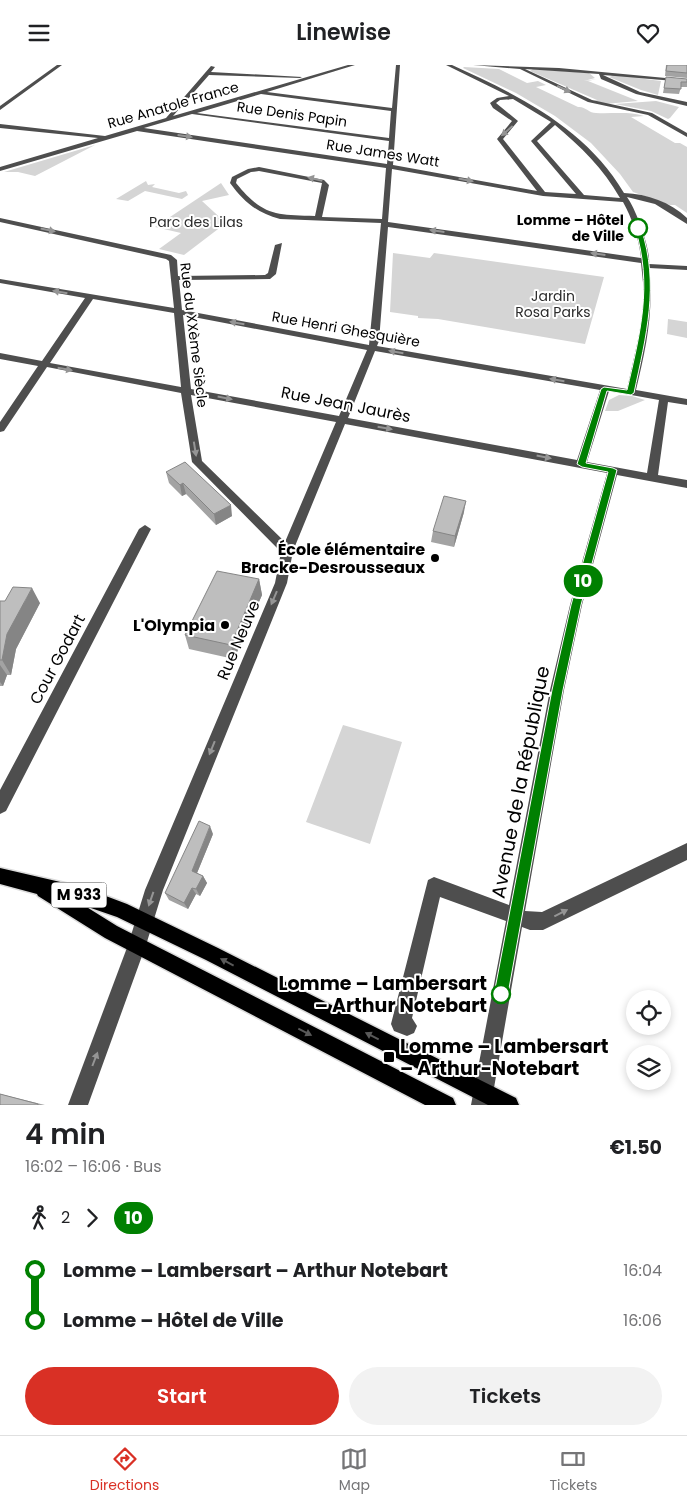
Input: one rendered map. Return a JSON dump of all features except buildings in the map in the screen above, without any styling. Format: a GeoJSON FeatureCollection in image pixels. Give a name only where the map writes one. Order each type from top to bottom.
{"type":"FeatureCollection","features":[{"type":"Feature","properties":{"kind":"main road","name":"M 933"},"geometry":{"type":"LineString","coordinates":[[0,875],[100,902],[144,921],[482,1099],[509,1105]]}},
{"type":"Feature","properties":{"kind":"main road","name":"M 933"},"geometry":{"type":"LineString","coordinates":[[36,885],[92,921],[446,1105]]}},
{"type":"Feature","properties":{"kind":"street"},"geometry":{"type":"LineString","coordinates":[[0,108],[60,65]]}},
{"type":"Feature","properties":{"kind":"street"},"geometry":{"type":"LineString","coordinates":[[168,119],[215,65]]}},
{"type":"Feature","properties":{"kind":"street","name":"Rue Anatole France"},"geometry":{"type":"LineString","coordinates":[[0,169],[352,65]]}},
{"type":"Feature","properties":{"kind":"street","name":"Rue Neuve"},"geometry":{"type":"LineString","coordinates":[[78,1105],[137,945],[158,881],[281,583],[287,551],[373,348],[398,65]]}},
{"type":"Feature","properties":{"kind":"street"},"geometry":{"type":"LineString","coordinates":[[443,65],[474,77]]}},
{"type":"Feature","properties":{"kind":"street"},"geometry":{"type":"LineString","coordinates":[[448,65],[514,97],[555,122],[598,159],[613,176],[625,197],[641,235],[648,292],[646,319],[631,393]]}},
{"type":"Feature","properties":{"kind":"street"},"geometry":{"type":"LineString","coordinates":[[475,65],[530,66],[687,81]]}},
{"type":"Feature","properties":{"kind":"street"},"geometry":{"type":"LineString","coordinates":[[497,65],[521,67],[590,101],[649,114],[687,135]]}},
{"type":"Feature","properties":{"kind":"street"},"geometry":{"type":"LineString","coordinates":[[207,73],[310,77]]}},
{"type":"Feature","properties":{"kind":"street"},"geometry":{"type":"LineString","coordinates":[[602,73],[603,78],[634,91],[687,104]]}},
{"type":"Feature","properties":{"kind":"street"},"geometry":{"type":"LineString","coordinates":[[258,93],[393,110]]}},
{"type":"Feature","properties":{"kind":"street"},"geometry":{"type":"LineString","coordinates":[[514,97],[499,99],[493,103],[494,107],[515,121],[500,139],[543,194]]}},
{"type":"Feature","properties":{"kind":"street","name":"Rue Denis Papin"},"geometry":{"type":"LineString","coordinates":[[189,113],[391,140]]}},
{"type":"Feature","properties":{"kind":"street"},"geometry":{"type":"LineString","coordinates":[[555,122],[534,141],[582,197]]}},
{"type":"Feature","properties":{"kind":"street"},"geometry":{"type":"LineString","coordinates":[[0,126],[95,135],[105,138]]}},
{"type":"Feature","properties":{"kind":"street","name":"Rue James Watt"},"geometry":{"type":"LineString","coordinates":[[136,129],[389,166],[543,194],[582,197],[638,196],[655,201],[687,221]]}},
{"type":"Feature","properties":{"kind":"street"},"geometry":{"type":"LineString","coordinates":[[318,219],[326,185],[324,182],[259,169],[250,170],[234,178],[233,183],[248,202],[268,214],[280,217],[385,223],[687,269]]}},
{"type":"Feature","properties":{"kind":"street","name":"Rue du XXème Siècle"},"geometry":{"type":"LineString","coordinates":[[0,220],[168,257],[173,260],[186,391],[197,461],[287,551]]}},
{"type":"Feature","properties":{"kind":"street"},"geometry":{"type":"LineString","coordinates":[[175,278],[267,277],[272,274],[278,245]]}},
{"type":"Feature","properties":{"kind":"street","name":"Rue Henri Ghesquière"},"geometry":{"type":"LineString","coordinates":[[0,281],[604,389],[687,402]]}},
{"type":"Feature","properties":{"kind":"street"},"geometry":{"type":"LineString","coordinates":[[0,429],[90,296]]}},
{"type":"Feature","properties":{"kind":"street","name":"Rue Jean Jaurès"},"geometry":{"type":"LineString","coordinates":[[0,356],[687,484]]}},
{"type":"Feature","properties":{"kind":"street"},"geometry":{"type":"LineString","coordinates":[[582,464],[604,389]]}},
{"type":"Feature","properties":{"kind":"street"},"geometry":{"type":"LineString","coordinates":[[652,478],[664,398]]}},
{"type":"Feature","properties":{"kind":"street","name":"Avenue de la République"},"geometry":{"type":"LineString","coordinates":[[482,1099],[566,649],[613,470]]}},
{"type":"Feature","properties":{"kind":"street","name":"Cour Godart"},"geometry":{"type":"LineString","coordinates":[[0,807],[145,529]]}},
{"type":"Feature","properties":{"kind":"street"},"geometry":{"type":"LineString","coordinates":[[407,1026],[401,1024],[434,886],[530,921],[543,921],[551,919],[687,851]]}},
{"type":"Feature","properties":{"kind":"green space"},"geometry":{"type":"Polygon","coordinates":[[[464,67],[499,69],[527,83],[538,81],[546,85],[536,87],[594,113],[626,113],[644,116],[631,117],[675,143],[680,143],[687,147],[687,213],[675,205],[633,192],[620,174],[591,143],[555,116],[516,93],[464,67]]]}},
{"type":"Feature","properties":{"kind":"green space"},"geometry":{"type":"Polygon","coordinates":[[[533,69],[589,73],[595,78],[584,81],[597,79],[588,81],[638,101],[605,104],[593,101],[597,100],[530,71],[533,69]]]}},
{"type":"Feature","properties":{"kind":"green space"},"geometry":{"type":"Polygon","coordinates":[[[610,74],[687,82],[637,78],[661,81],[658,95],[609,77],[612,76],[610,74]]]}},
{"type":"Feature","properties":{"kind":"green space"},"geometry":{"type":"Polygon","coordinates":[[[656,101],[679,107],[668,119],[651,111],[615,104],[656,101]]]}},
{"type":"Feature","properties":{"kind":"green space"},"geometry":{"type":"Polygon","coordinates":[[[95,145],[35,176],[18,172],[4,172],[95,145]]]}},
{"type":"Feature","properties":{"kind":"green space"},"geometry":{"type":"Polygon","coordinates":[[[146,181],[148,185],[155,184],[152,187],[179,193],[186,191],[188,195],[182,199],[145,191],[128,201],[116,199],[146,181]]]}},
{"type":"Feature","properties":{"kind":"green space","name":"Parc des Lilas"},"geometry":{"type":"Polygon","coordinates":[[[221,183],[229,195],[202,201],[226,223],[184,255],[159,249],[181,233],[155,227],[221,183]]]}},
{"type":"Feature","properties":{"kind":"green space","name":"Jardin Rosa Parks"},"geometry":{"type":"Polygon","coordinates":[[[393,253],[430,258],[434,253],[604,277],[585,344],[390,312],[393,253]]]}},
{"type":"Feature","properties":{"kind":"green space"},"geometry":{"type":"Polygon","coordinates":[[[668,319],[687,322],[687,338],[667,334],[668,319]]]}},
{"type":"Feature","properties":{"kind":"green space"},"geometry":{"type":"Polygon","coordinates":[[[619,395],[645,400],[618,411],[605,411],[609,400],[619,395]]]}},
{"type":"Feature","properties":{"kind":"green space"},"geometry":{"type":"Polygon","coordinates":[[[343,725],[402,742],[370,844],[306,822],[343,725]]]}},
{"type":"Feature","properties":{"kind":"bus line","name":"10"},"geometry":{"type":"LineString","coordinates":[[501,994],[557,690],[576,605],[613,470],[582,464],[585,450],[604,389],[631,393],[646,319],[648,292],[646,261],[638,228]]}},
{"type":"Feature","properties":{"kind":"place","name":"Lomme – Hôtel de Ville"},"geometry":{"type":"Point","coordinates":[638,228]}},
{"type":"Feature","properties":{"kind":"place","name":"École élémentaire Bracke-Desrousseaux"},"geometry":{"type":"Point","coordinates":[435,558]}},
{"type":"Feature","properties":{"kind":"place","name":"L'Olympia"},"geometry":{"type":"Point","coordinates":[225,625]}},
{"type":"Feature","properties":{"kind":"place","name":"Lomme – Lambersart – Arthur Notebart"},"geometry":{"type":"Point","coordinates":[501,994]}},
{"type":"Feature","properties":{"kind":"place","name":"Lomme – Lambersart – Arthur-Notebart"},"geometry":{"type":"Point","coordinates":[389,1057]}}]}
